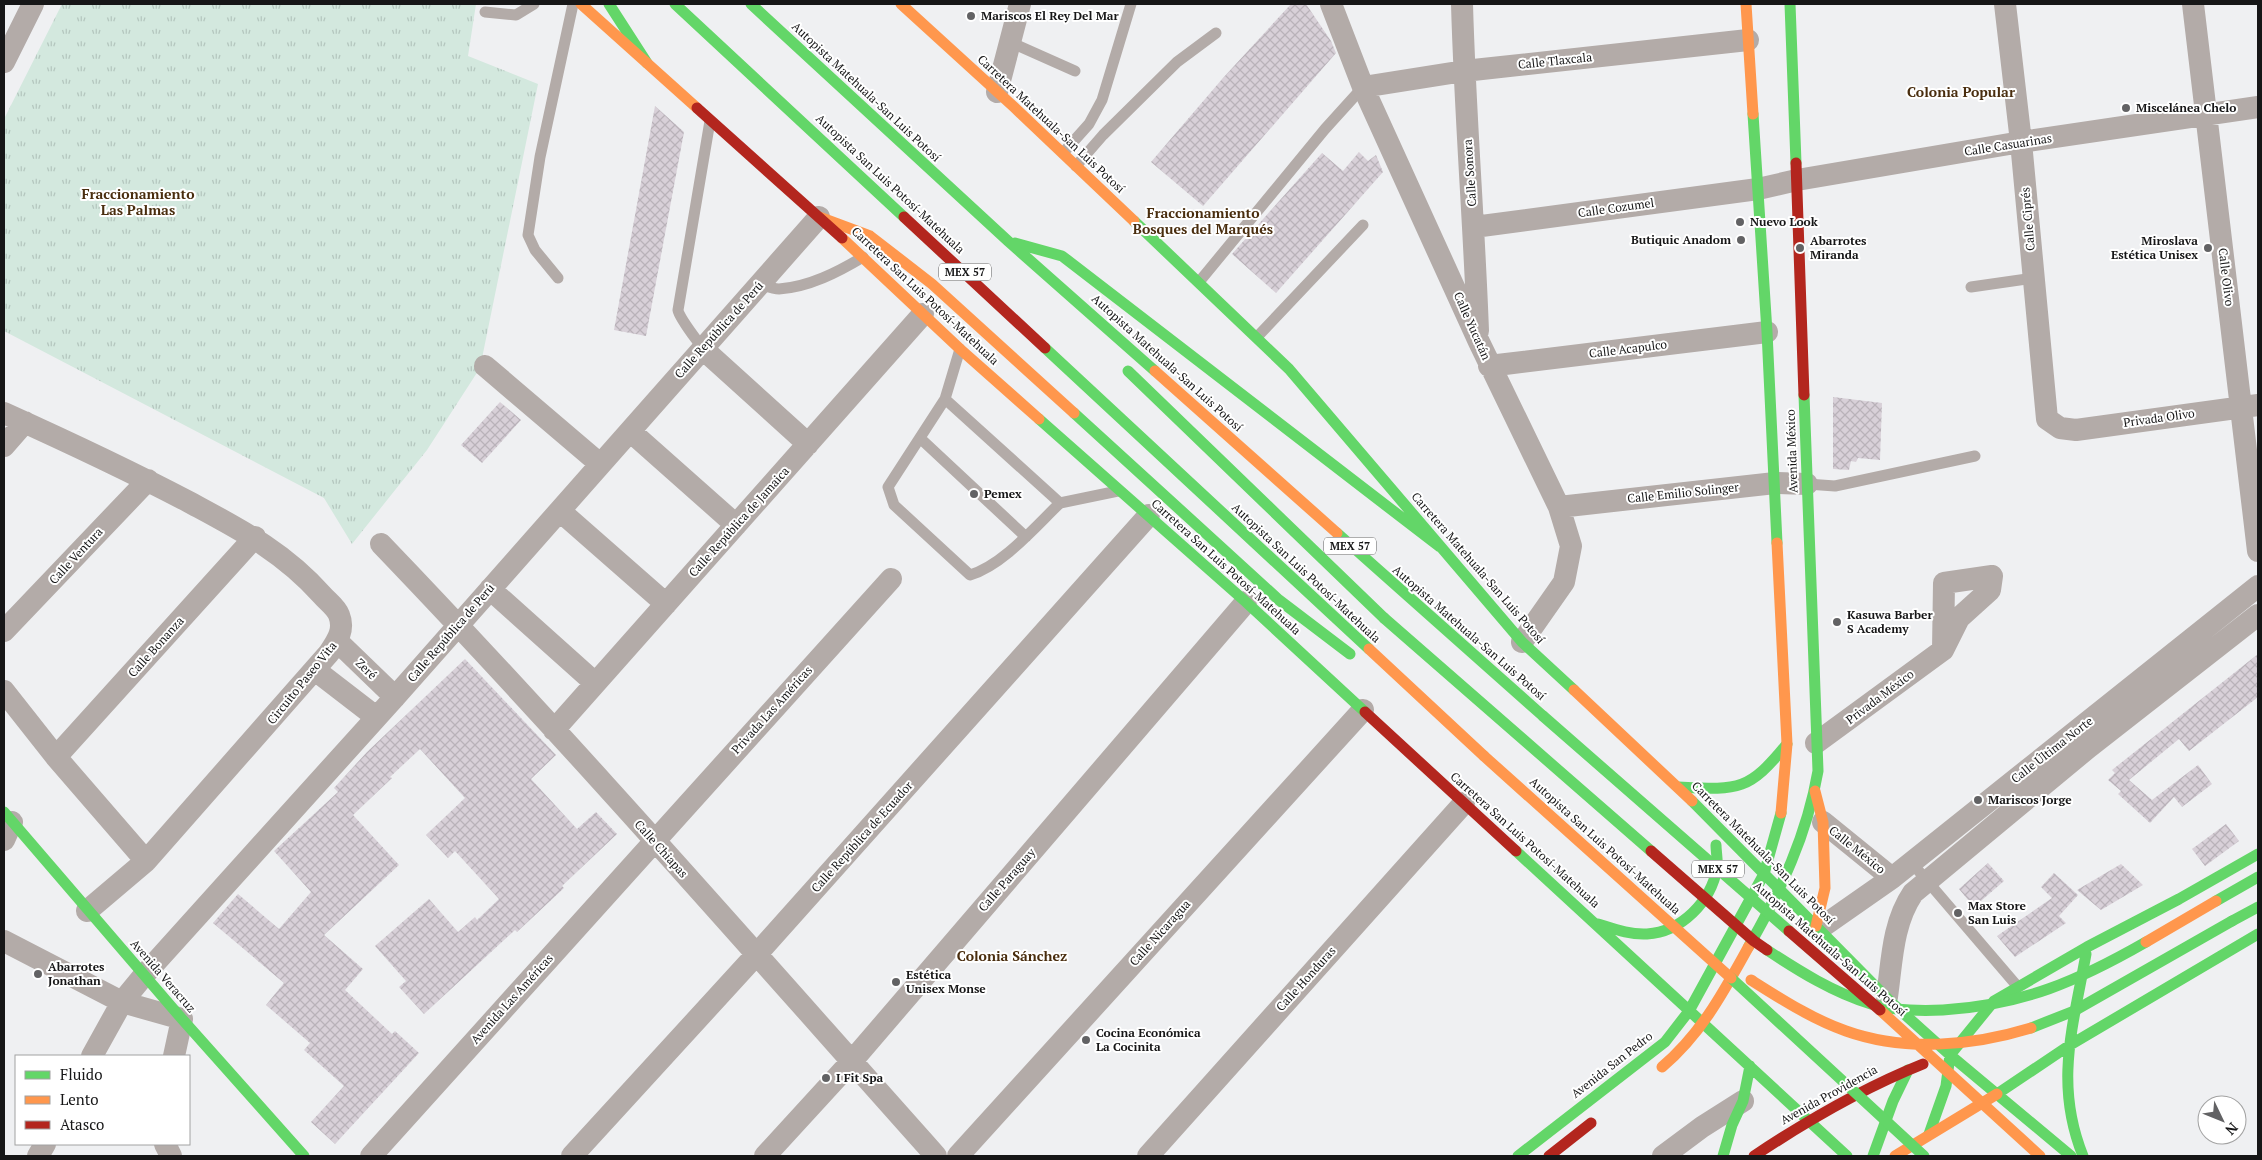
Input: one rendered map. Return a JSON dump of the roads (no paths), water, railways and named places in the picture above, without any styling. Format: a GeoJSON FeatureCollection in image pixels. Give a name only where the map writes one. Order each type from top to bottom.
{"type":"FeatureCollection","features":[{"type":"Feature","properties":{"kind":"main road","name":"Carretera San Luis Potosí-Matehuala"},"geometry":{"type":"LineString","coordinates":[[581,4],[820,217],[960,349],[1246,602],[1847,1156]]}},
{"type":"Feature","properties":{"kind":"main road"},"geometry":{"type":"LineString","coordinates":[[609,4],[647,63]]}},
{"type":"Feature","properties":{"kind":"main road","name":"Autopista San Luis Potosí-Matehuala"},"geometry":{"type":"LineString","coordinates":[[675,4],[914,224],[1253,543],[1924,1156]]}},
{"type":"Feature","properties":{"kind":"main road","name":"Autopista Matehuala-San Luis Potosí"},"geometry":{"type":"LineString","coordinates":[[751,4],[1008,241],[1410,600],[1894,1022],[2040,1156]]}},
{"type":"Feature","properties":{"kind":"main road","name":"Carretera Matehuala-San Luis Potosí"},"geometry":{"type":"LineString","coordinates":[[901,4],[1063,153],[1289,369],[1522,642],[1709,817],[1889,1000],[1950,1055],[2071,1156]]}},
{"type":"Feature","properties":{"kind":"main road","name":"Avenida México"},"geometry":{"type":"LineString","coordinates":[[1746,4],[1767,332],[1787,744],[1780,816],[1764,874]]}},
{"type":"Feature","properties":{"kind":"main road","name":"Avenida México"},"geometry":{"type":"LineString","coordinates":[[1781,890],[1802,842],[1818,771],[1790,4]]}},
{"type":"Feature","properties":{"kind":"main road"},"geometry":{"type":"LineString","coordinates":[[820,217],[870,236],[932,284],[1247,572],[1279,600],[1363,664]]}},
{"type":"Feature","properties":{"kind":"main road"},"geometry":{"type":"LineString","coordinates":[[1008,241],[1062,256],[1440,547]]}},
{"type":"Feature","properties":{"kind":"main road"},"geometry":{"type":"LineString","coordinates":[[1028,258],[1060,303]]}},
{"type":"Feature","properties":{"kind":"main road"},"geometry":{"type":"LineString","coordinates":[[1116,360],[1384,618],[1754,941],[1786,963],[1831,988],[1872,1004],[1914,1010],[1972,1008],[2006,1003],[2040,993],[2092,970],[2258,877]]}},
{"type":"Feature","properties":{"kind":"main road"},"geometry":{"type":"LineString","coordinates":[[1386,681],[1484,756]]}},
{"type":"Feature","properties":{"kind":"main road"},"geometry":{"type":"LineString","coordinates":[[1678,787],[1722,789],[1745,786],[1768,770],[1787,744]]}},
{"type":"Feature","properties":{"kind":"main road"},"geometry":{"type":"LineString","coordinates":[[1815,791],[1823,822],[1825,888],[1817,927]]}},
{"type":"Feature","properties":{"kind":"main road"},"geometry":{"type":"LineString","coordinates":[[1596,924],[1622,932],[1648,934],[1673,927],[1694,912],[1710,892],[1717,867],[1716,841],[1709,817]]}},
{"type":"Feature","properties":{"kind":"main road","name":"Avenida Veracruz"},"geometry":{"type":"LineString","coordinates":[[7,825],[145,974],[182,1019],[304,1156]]}},
{"type":"Feature","properties":{"kind":"main road"},"geometry":{"type":"LineString","coordinates":[[1930,1134],[1946,1086],[1950,1055],[1994,1001],[2088,946],[2179,899],[2258,854]]}},
{"type":"Feature","properties":{"kind":"main road","name":"Avenida San Pedro"},"geometry":{"type":"LineString","coordinates":[[1518,1156],[1665,1042],[1689,1011],[1764,874]]}},
{"type":"Feature","properties":{"kind":"main road"},"geometry":{"type":"LineString","coordinates":[[1655,1073],[1678,1055],[1704,1025],[1781,890]]}},
{"type":"Feature","properties":{"kind":"main road"},"geometry":{"type":"LineString","coordinates":[[2179,899],[2170,918],[2172,940],[2186,957],[2207,964]]}},
{"type":"Feature","properties":{"kind":"main road"},"geometry":{"type":"LineString","coordinates":[[1706,955],[1790,1004],[1824,1021],[1857,1034],[1914,1044],[1947,1044],[1981,1040],[2061,1018],[2258,907]]}},
{"type":"Feature","properties":{"kind":"main road"},"geometry":{"type":"LineString","coordinates":[[1895,1156],[1997,1094],[2070,1045],[2258,934]]}},
{"type":"Feature","properties":{"kind":"main road"},"geometry":{"type":"LineString","coordinates":[[2083,1156],[2075,1141],[2066,1090],[2070,1045],[2088,946]]}},
{"type":"Feature","properties":{"kind":"main road"},"geometry":{"type":"LineString","coordinates":[[1889,1000],[1953,1003],[1994,1001]]}},
{"type":"Feature","properties":{"kind":"main road"},"geometry":{"type":"LineString","coordinates":[[1894,1022],[1942,1052],[2058,1156]]}},
{"type":"Feature","properties":{"kind":"main road","name":"Avenida Providencia"},"geometry":{"type":"LineString","coordinates":[[1754,1156],[1808,1121],[1876,1082],[1950,1055]]}},
{"type":"Feature","properties":{"kind":"main road"},"geometry":{"type":"LineString","coordinates":[[1723,1156],[1732,1125],[1743,1101],[1750,1066]]}},
{"type":"Feature","properties":{"kind":"main road"},"geometry":{"type":"LineString","coordinates":[[1873,1156],[1890,1110],[1908,1070]]}},
{"type":"Feature","properties":{"kind":"main road"},"geometry":{"type":"LineString","coordinates":[[1549,1156],[1602,1114]]}},
{"type":"Feature","properties":{"kind":"street"},"geometry":{"type":"LineString","coordinates":[[4,62],[33,4]]}},
{"type":"Feature","properties":{"kind":"street"},"geometry":{"type":"LineString","coordinates":[[997,92],[1020,4]]}},
{"type":"Feature","properties":{"kind":"street","name":"Calle Yucatán"},"geometry":{"type":"LineString","coordinates":[[1331,4],[1363,87],[1490,366],[1559,506],[1570,546],[1564,582],[1522,642]]}},
{"type":"Feature","properties":{"kind":"street","name":"Calle Sonora"},"geometry":{"type":"LineString","coordinates":[[1462,4],[1479,342]]}},
{"type":"Feature","properties":{"kind":"street","name":"Calle Ciprés"},"geometry":{"type":"LineString","coordinates":[[2005,4],[2021,142],[2047,419],[2060,428]]}},
{"type":"Feature","properties":{"kind":"street","name":"Calle Olivo"},"geometry":{"type":"LineString","coordinates":[[2193,4],[2206,115],[2250,406],[2258,551]]}},
{"type":"Feature","properties":{"kind":"street","name":"Calle Tlaxcala"},"geometry":{"type":"LineString","coordinates":[[1363,87],[1464,71],[1748,40]]}},
{"type":"Feature","properties":{"kind":"street","name":"Calle Casuarinas"},"geometry":{"type":"LineString","coordinates":[[1758,189],[1797,180],[2021,142],[2258,107]]}},
{"type":"Feature","properties":{"kind":"street","name":"Calle Cozumel"},"geometry":{"type":"LineString","coordinates":[[1474,227],[1758,189]]}},
{"type":"Feature","properties":{"kind":"street","name":"Calle República de Perú"},"geometry":{"type":"LineString","coordinates":[[93,1055],[122,1002],[145,974],[395,697],[820,217]]}},
{"type":"Feature","properties":{"kind":"street","name":"Calle República de Jamaica"},"geometry":{"type":"LineString","coordinates":[[554,730],[923,314]]}},
{"type":"Feature","properties":{"kind":"street","name":"Calle Acapulco"},"geometry":{"type":"LineString","coordinates":[[1490,366],[1767,332]]}},
{"type":"Feature","properties":{"kind":"street"},"geometry":{"type":"LineString","coordinates":[[703,349],[808,444]]}},
{"type":"Feature","properties":{"kind":"street"},"geometry":{"type":"LineString","coordinates":[[485,366],[600,464]]}},
{"type":"Feature","properties":{"kind":"street","name":"Privada Olivo"},"geometry":{"type":"LineString","coordinates":[[2060,428],[2076,430],[2250,406]]}},
{"type":"Feature","properties":{"kind":"street","name":"Circuito Paseo Vita"},"geometry":{"type":"LineString","coordinates":[[4,413],[148,480],[255,537],[313,585],[338,613],[341,623],[338,641],[316,670],[146,861],[87,910]]}},
{"type":"Feature","properties":{"kind":"street"},"geometry":{"type":"LineString","coordinates":[[4,446],[25,422]]}},
{"type":"Feature","properties":{"kind":"street"},"geometry":{"type":"LineString","coordinates":[[630,431],[736,525]]}},
{"type":"Feature","properties":{"kind":"street","name":"Calle Ventura"},"geometry":{"type":"LineString","coordinates":[[4,631],[148,480]]}},
{"type":"Feature","properties":{"kind":"street","name":"Calle Emilio Solinger"},"geometry":{"type":"LineString","coordinates":[[1559,506],[1775,483],[1807,484]]}},
{"type":"Feature","properties":{"kind":"street"},"geometry":{"type":"LineString","coordinates":[[560,510],[666,604]]}},
{"type":"Feature","properties":{"kind":"street","name":"Calle República de Ecuador"},"geometry":{"type":"LineString","coordinates":[[572,1156],[756,955],[1149,515]]}},
{"type":"Feature","properties":{"kind":"street","name":"Calle Bonanza"},"geometry":{"type":"LineString","coordinates":[[56,757],[255,537]]}},
{"type":"Feature","properties":{"kind":"street","name":"Calle Chiapas"},"geometry":{"type":"LineString","coordinates":[[381,544],[554,730],[936,1156]]}},
{"type":"Feature","properties":{"kind":"street","name":"Privada Las Américas"},"geometry":{"type":"LineString","coordinates":[[654,841],[891,579]]}},
{"type":"Feature","properties":{"kind":"street","name":"Calle Última Norte"},"geometry":{"type":"LineString","coordinates":[[1817,927],[1892,878],[2258,586]]}},
{"type":"Feature","properties":{"kind":"street"},"geometry":{"type":"LineString","coordinates":[[490,589],[595,684]]}},
{"type":"Feature","properties":{"kind":"street","name":"Calle Paraguay"},"geometry":{"type":"LineString","coordinates":[[765,1156],[852,1061],[1246,602]]}},
{"type":"Feature","properties":{"kind":"street","name":"Calle Última Norte"},"geometry":{"type":"LineString","coordinates":[[1889,1000],[1896,929],[1903,907],[1913,893],[2095,742],[2258,614]]}},
{"type":"Feature","properties":{"kind":"street","name":"Zeré"},"geometry":{"type":"LineString","coordinates":[[338,641],[395,697]]}},
{"type":"Feature","properties":{"kind":"street","name":"Privada México"},"geometry":{"type":"LineString","coordinates":[[1816,743],[1942,650]]}},
{"type":"Feature","properties":{"kind":"street"},"geometry":{"type":"LineString","coordinates":[[316,670],[376,717]]}},
{"type":"Feature","properties":{"kind":"street"},"geometry":{"type":"LineString","coordinates":[[4,691],[56,757],[146,861]]}},
{"type":"Feature","properties":{"kind":"street","name":"Calle Nicaragua"},"geometry":{"type":"LineString","coordinates":[[958,1156],[1363,710]]}},
{"type":"Feature","properties":{"kind":"street","name":"Calle Honduras"},"geometry":{"type":"LineString","coordinates":[[1148,1156],[1464,803]]}},
{"type":"Feature","properties":{"kind":"street","name":"Calle México"},"geometry":{"type":"LineString","coordinates":[[1823,822],[1892,878]]}},
{"type":"Feature","properties":{"kind":"street","name":"Avenida Las Américas"},"geometry":{"type":"LineString","coordinates":[[371,1156],[654,841]]}},
{"type":"Feature","properties":{"kind":"street"},"geometry":{"type":"LineString","coordinates":[[4,941],[122,1002],[182,1019],[174,1055]]}},
{"type":"Feature","properties":{"kind":"street"},"geometry":{"type":"LineString","coordinates":[[1663,1156],[1702,1127],[1743,1101]]}},
{"type":"Feature","properties":{"kind":"street"},"geometry":{"type":"LineString","coordinates":[[38,1156],[44,1145]]}},
{"type":"Feature","properties":{"kind":"lane"},"geometry":{"type":"LineString","coordinates":[[485,12],[516,15],[534,4]]}},
{"type":"Feature","properties":{"kind":"lane"},"geometry":{"type":"LineString","coordinates":[[558,278],[535,250],[528,235],[540,157],[573,4]]}},
{"type":"Feature","properties":{"kind":"lane"},"geometry":{"type":"LineString","coordinates":[[1063,153],[1089,124],[1102,100],[1130,4]]}},
{"type":"Feature","properties":{"kind":"lane"},"geometry":{"type":"LineString","coordinates":[[1076,166],[1103,135],[1177,62],[1216,34]]}},
{"type":"Feature","properties":{"kind":"lane"},"geometry":{"type":"LineString","coordinates":[[1010,42],[1075,71]]}},
{"type":"Feature","properties":{"kind":"lane"},"geometry":{"type":"LineString","coordinates":[[1198,282],[1324,129],[1363,87]]}},
{"type":"Feature","properties":{"kind":"lane"},"geometry":{"type":"LineString","coordinates":[[703,349],[690,328],[679,317],[678,310],[710,120]]}},
{"type":"Feature","properties":{"kind":"lane"},"geometry":{"type":"LineString","coordinates":[[1257,337],[1363,225]]}},
{"type":"Feature","properties":{"kind":"lane"},"geometry":{"type":"LineString","coordinates":[[760,284],[777,289],[799,285],[834,273],[863,258]]}},
{"type":"Feature","properties":{"kind":"lane"},"geometry":{"type":"LineString","coordinates":[[1970,287],[2034,278]]}},
{"type":"Feature","properties":{"kind":"lane"},"geometry":{"type":"LineString","coordinates":[[960,349],[945,399],[921,439],[888,487],[894,505],[970,575],[984,571],[1026,537],[1060,503],[1121,490]]}},
{"type":"Feature","properties":{"kind":"lane"},"geometry":{"type":"LineString","coordinates":[[945,399],[1060,503]]}},
{"type":"Feature","properties":{"kind":"lane"},"geometry":{"type":"LineString","coordinates":[[921,439],[1026,537]]}},
{"type":"Feature","properties":{"kind":"lane"},"geometry":{"type":"LineString","coordinates":[[1807,484],[1835,486],[1975,456]]}},
{"type":"Feature","properties":{"kind":"lane"},"geometry":{"type":"LineString","coordinates":[[1911,862],[2018,987]]}},
{"type":"Feature","properties":{"kind":"place","name":"Mariscos El Rey Del Mar"},"geometry":{"type":"Point","coordinates":[971,16]}},
{"type":"Feature","properties":{"kind":"place","name":"Miscelánea Chelo"},"geometry":{"type":"Point","coordinates":[2126,108]}},
{"type":"Feature","properties":{"kind":"place","name":"Nuevo Look"},"geometry":{"type":"Point","coordinates":[1740,222]}},
{"type":"Feature","properties":{"kind":"place","name":"Butiquic Anadom"},"geometry":{"type":"Point","coordinates":[1741,240]}},
{"type":"Feature","properties":{"kind":"place","name":"Abarrotes Miranda"},"geometry":{"type":"Point","coordinates":[1800,248]}},
{"type":"Feature","properties":{"kind":"place","name":"Miroslava Estética Unisex"},"geometry":{"type":"Point","coordinates":[2208,248]}},
{"type":"Feature","properties":{"kind":"place","name":"Pemex"},"geometry":{"type":"Point","coordinates":[974,494]}},
{"type":"Feature","properties":{"kind":"place","name":"Kasuwa Barber S Academy"},"geometry":{"type":"Point","coordinates":[1837,622]}},
{"type":"Feature","properties":{"kind":"place","name":"Mariscos Jorge"},"geometry":{"type":"Point","coordinates":[1978,800]}},
{"type":"Feature","properties":{"kind":"place","name":"Max Store San Luis"},"geometry":{"type":"Point","coordinates":[1958,913]}},
{"type":"Feature","properties":{"kind":"place","name":"Abarrotes Jonathan"},"geometry":{"type":"Point","coordinates":[38,974]}},
{"type":"Feature","properties":{"kind":"place","name":"Estética Unisex Monse"},"geometry":{"type":"Point","coordinates":[896,982]}},
{"type":"Feature","properties":{"kind":"place","name":"Cocina Económica La Cocinita"},"geometry":{"type":"Point","coordinates":[1086,1040]}},
{"type":"Feature","properties":{"kind":"place","name":"I Fit Spa"},"geometry":{"type":"Point","coordinates":[826,1078]}},
{"type":"Feature","properties":{"kind":"district","name":"Colonia Popular"},"geometry":{"type":"Point","coordinates":[1961,92]}},
{"type":"Feature","properties":{"kind":"district","name":"Fraccionamiento Las Palmas"},"geometry":{"type":"Point","coordinates":[138,202]}},
{"type":"Feature","properties":{"kind":"district","name":"Fraccionamiento Bosques del Marqués"},"geometry":{"type":"Point","coordinates":[1203,222]}},
{"type":"Feature","properties":{"kind":"district","name":"Colonia Sánchez"},"geometry":{"type":"Point","coordinates":[1012,956]}}]}
